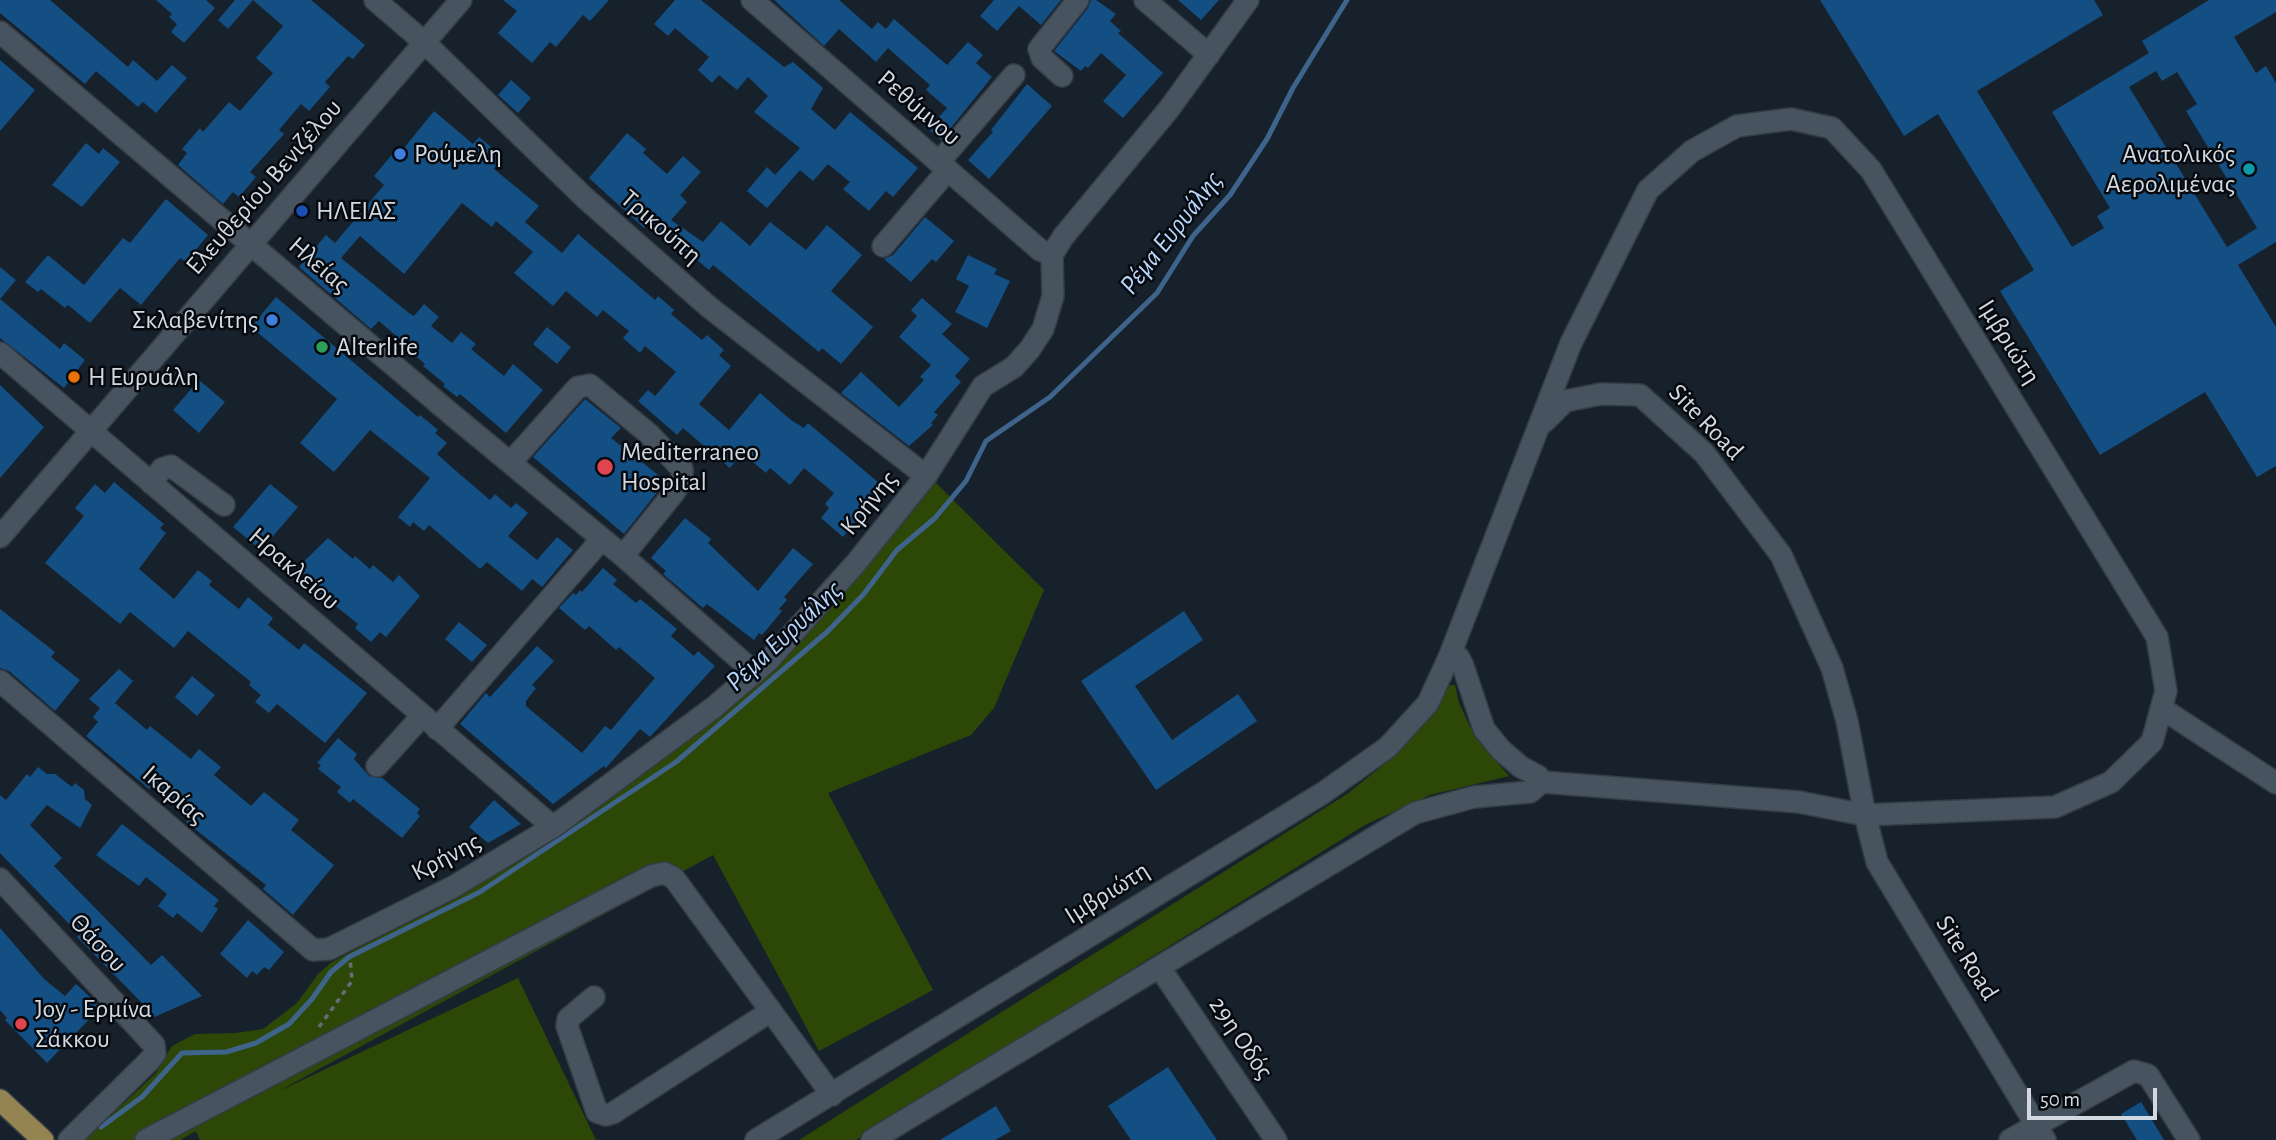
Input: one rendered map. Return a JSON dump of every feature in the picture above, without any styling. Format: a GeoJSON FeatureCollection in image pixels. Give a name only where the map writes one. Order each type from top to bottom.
{"type":"FeatureCollection","features":[{"type":"Feature","properties":{"kind":"main road"},"geometry":{"type":"LineString","coordinates":[[0,1100],[43,1140]]}},
{"type":"Feature","properties":{"kind":"main road"},"geometry":{"type":"LineString","coordinates":[[0,1111],[20,1140]]}},
{"type":"Feature","properties":{"kind":"street","name":"Τρικούπη"},"geometry":{"type":"LineString","coordinates":[[375,0],[425,43],[585,198],[709,307],[926,476]]}},
{"type":"Feature","properties":{"kind":"street","name":"Ελευθερίου Βενιζέλου"},"geometry":{"type":"LineString","coordinates":[[0,537],[461,0]]}},
{"type":"Feature","properties":{"kind":"street","name":"Ρεθύμνου"},"geometry":{"type":"LineString","coordinates":[[752,0],[1040,250],[1052,255]]}},
{"type":"Feature","properties":{"kind":"street"},"geometry":{"type":"LineString","coordinates":[[1062,76],[1042,58],[1039,49],[1078,0]]}},
{"type":"Feature","properties":{"kind":"street"},"geometry":{"type":"LineString","coordinates":[[1145,0],[1209,55]]}},
{"type":"Feature","properties":{"kind":"street"},"geometry":{"type":"LineString","coordinates":[[1052,255],[1063,237],[1169,109],[1248,0]]}},
{"type":"Feature","properties":{"kind":"street","name":"Ηλείας"},"geometry":{"type":"LineString","coordinates":[[0,32],[623,556],[755,673]]}},
{"type":"Feature","properties":{"kind":"street"},"geometry":{"type":"LineString","coordinates":[[883,246],[1014,75]]}},
{"type":"Feature","properties":{"kind":"street","name":"Ιμβριώτη"},"geometry":{"type":"LineString","coordinates":[[1538,428],[1571,343],[1648,190],[1692,151],[1737,126],[1791,119],[1832,128],[1871,170],[2157,637],[2166,691],[2152,742],[2111,782],[2055,807],[1865,815]]}},
{"type":"Feature","properties":{"kind":"street","name":"Κρήνης"},"geometry":{"type":"LineString","coordinates":[[313,950],[329,948],[453,887],[553,827],[713,708],[755,673],[856,563],[926,476],[983,386],[1014,368],[1043,329],[1053,296],[1052,255]]}},
{"type":"Feature","properties":{"kind":"street","name":"Ηρακλείου"},"geometry":{"type":"LineString","coordinates":[[0,353],[553,827]]}},
{"type":"Feature","properties":{"kind":"street"},"geometry":{"type":"LineString","coordinates":[[510,462],[579,387],[590,385],[649,434],[682,469],[682,480],[623,556]]}},
{"type":"Feature","properties":{"kind":"street","name":"Site Road"},"geometry":{"type":"LineString","coordinates":[[1450,655],[1538,428],[1565,401],[1601,394],[1640,395],[1704,453],[1782,555],[1832,668],[1847,721],[1877,862],[2040,1132]]}},
{"type":"Feature","properties":{"kind":"street"},"geometry":{"type":"LineString","coordinates":[[150,483],[162,470],[171,466],[224,505]]}},
{"type":"Feature","properties":{"kind":"street"},"geometry":{"type":"LineString","coordinates":[[377,766],[430,723],[601,540]]}},
{"type":"Feature","properties":{"kind":"street"},"geometry":{"type":"LineString","coordinates":[[1450,655],[1459,658],[1463,666],[1484,729],[1501,750],[1521,767],[1538,776],[1542,782]]}},
{"type":"Feature","properties":{"kind":"street","name":"Ιμβριώτη"},"geometry":{"type":"LineString","coordinates":[[756,1140],[1323,793],[1388,747],[1428,703],[1450,655]]}},
{"type":"Feature","properties":{"kind":"street","name":"Ικαρίας"},"geometry":{"type":"LineString","coordinates":[[0,681],[313,950]]}},
{"type":"Feature","properties":{"kind":"street"},"geometry":{"type":"LineString","coordinates":[[2161,708],[2276,783]]}},
{"type":"Feature","properties":{"kind":"street"},"geometry":{"type":"LineString","coordinates":[[872,1140],[1415,813],[1474,797],[1530,792],[1542,782],[1799,802],[1865,815]]}},
{"type":"Feature","properties":{"kind":"street"},"geometry":{"type":"LineString","coordinates":[[146,1140],[651,876],[664,873],[674,878],[832,1095]]}},
{"type":"Feature","properties":{"kind":"street","name":"Θάσου"},"geometry":{"type":"LineString","coordinates":[[0,879],[154,1045],[155,1054],[149,1061],[69,1140]]}},
{"type":"Feature","properties":{"kind":"street","name":"29η Οδός"},"geometry":{"type":"LineString","coordinates":[[1160,968],[1276,1140]]}},
{"type":"Feature","properties":{"kind":"street"},"geometry":{"type":"LineString","coordinates":[[594,997],[568,1019],[567,1027],[597,1112],[606,1115],[771,1011]]}},
{"type":"Feature","properties":{"kind":"street"},"geometry":{"type":"LineString","coordinates":[[2010,1140],[2040,1132],[2134,1071],[2148,1075],[2189,1140]]}},
{"type":"Feature","properties":{"kind":"street"},"geometry":{"type":"LineString","coordinates":[[175,1140],[186,1140]]}},
{"type":"Feature","properties":{"kind":"path"},"geometry":{"type":"LineString","coordinates":[[315,1032],[352,981],[352,964],[340,943]]}},
{"type":"Feature","properties":{"kind":"green space"},"geometry":{"type":"Polygon","coordinates":[[[933,480],[1044,590],[994,708],[971,735],[828,793],[933,990],[819,1051],[713,855],[277,1092],[518,978],[596,1140],[200,1140],[196,1131],[180,1140],[85,1140],[156,1073],[172,1046],[195,1034],[263,1029],[297,1003],[318,974],[332,962],[482,882],[563,831],[652,768],[751,688],[830,609],[933,480]]]}},
{"type":"Feature","properties":{"kind":"green space"},"geometry":{"type":"Polygon","coordinates":[[[1450,685],[1455,685],[1459,703],[1475,737],[1509,776],[1430,795],[1365,825],[856,1140],[799,1140],[1347,794],[1397,754],[1436,708],[1450,685]]]}},
{"type":"Feature","properties":{"kind":"building"},"geometry":{"type":"Polygon","coordinates":[[[0,0],[50,0],[128,67],[133,60],[157,81],[172,65],[187,78],[156,113],[143,102],[138,107],[96,71],[85,84],[0,13],[0,0]]]}},
{"type":"Feature","properties":{"kind":"building"},"geometry":{"type":"Polygon","coordinates":[[[156,0],[206,0],[215,8],[184,43],[171,32],[177,24],[169,17],[172,14],[156,0]]]}},
{"type":"Feature","properties":{"kind":"building"},"geometry":{"type":"Polygon","coordinates":[[[235,0],[253,0],[228,29],[218,20],[235,0]]]}},
{"type":"Feature","properties":{"kind":"building"},"geometry":{"type":"Polygon","coordinates":[[[253,0],[311,0],[365,45],[353,59],[348,56],[325,82],[330,87],[309,111],[301,104],[279,130],[284,134],[250,172],[256,177],[239,197],[233,192],[223,204],[178,165],[187,153],[182,149],[200,128],[203,132],[229,102],[240,111],[273,73],[256,58],[283,26],[253,0]]]}},
{"type":"Feature","properties":{"kind":"building"},"geometry":{"type":"Polygon","coordinates":[[[503,0],[609,0],[590,21],[583,15],[556,47],[550,42],[532,63],[498,33],[517,11],[503,0]]]}},
{"type":"Feature","properties":{"kind":"building"},"geometry":{"type":"Polygon","coordinates":[[[675,0],[701,0],[784,67],[793,62],[823,88],[811,109],[835,130],[850,112],[918,168],[893,197],[886,191],[869,211],[843,189],[850,182],[828,164],[813,181],[800,170],[767,208],[747,191],[767,167],[775,175],[800,148],[754,112],[768,96],[748,77],[737,90],[719,75],[712,83],[698,70],[709,57],[675,28],[668,36],[654,24],[675,0]]]}},
{"type":"Feature","properties":{"kind":"building"},"geometry":{"type":"Polygon","coordinates":[[[774,0],[839,0],[872,29],[878,22],[886,29],[894,19],[947,65],[968,42],[983,55],[976,63],[992,77],[941,140],[928,129],[947,108],[926,90],[930,85],[888,48],[876,62],[839,29],[824,46],[774,0]]]}},
{"type":"Feature","properties":{"kind":"building"},"geometry":{"type":"Polygon","coordinates":[[[994,0],[1061,0],[1041,25],[1019,6],[997,31],[980,16],[994,0]]]}},
{"type":"Feature","properties":{"kind":"building"},"geometry":{"type":"Polygon","coordinates":[[[1091,0],[1096,0],[1116,14],[1110,21],[1121,31],[1118,33],[1163,73],[1123,118],[1103,101],[1126,75],[1101,53],[1088,68],[1085,66],[1081,71],[1054,51],[1088,8],[1091,0]]]}},
{"type":"Feature","properties":{"kind":"building"},"geometry":{"type":"Polygon","coordinates":[[[1178,0],[1219,0],[1201,20],[1178,0]]]}},
{"type":"Feature","properties":{"kind":"building"},"geometry":{"type":"Polygon","coordinates":[[[1820,0],[2094,0],[2103,15],[1977,91],[2072,247],[2104,228],[2097,216],[2110,208],[2052,112],[2149,53],[2142,41],[2209,0],[2276,0],[2276,12],[2234,37],[2256,73],[2266,66],[2276,83],[2276,242],[2238,265],[2276,327],[2276,466],[2257,477],[2205,392],[2100,455],[2000,291],[2034,270],[1938,114],[1904,136],[1820,0]],[[2156,71],[2129,87],[2227,247],[2257,228],[2186,111],[2197,104],[2177,72],[2162,81],[2156,71]]]}},
{"type":"Feature","properties":{"kind":"building"},"geometry":{"type":"Polygon","coordinates":[[[0,60],[35,90],[0,131],[0,60]]]}},
{"type":"Feature","properties":{"kind":"building"},"geometry":{"type":"Polygon","coordinates":[[[511,80],[531,98],[518,113],[498,95],[511,80]]]}},
{"type":"Feature","properties":{"kind":"building"},"geometry":{"type":"Polygon","coordinates":[[[1027,84],[1052,106],[989,179],[968,160],[993,132],[991,130],[1027,84]]]}},
{"type":"Feature","properties":{"kind":"building"},"geometry":{"type":"Polygon","coordinates":[[[434,111],[473,144],[479,137],[503,157],[494,169],[539,206],[525,222],[562,253],[578,234],[655,300],[658,296],[674,310],[671,314],[702,340],[707,335],[724,350],[719,355],[731,366],[699,404],[729,430],[760,393],[791,420],[804,428],[808,423],[885,488],[843,537],[821,518],[829,508],[825,504],[834,493],[804,468],[790,485],[770,468],[766,473],[742,453],[730,468],[683,428],[677,435],[638,401],[648,390],[655,396],[676,372],[645,346],[640,353],[623,338],[629,331],[603,310],[597,317],[566,291],[553,306],[514,273],[533,252],[496,221],[492,227],[462,203],[404,274],[360,236],[341,258],[414,316],[424,304],[439,317],[431,326],[452,343],[461,332],[476,344],[471,349],[504,376],[513,364],[543,390],[506,433],[460,394],[457,397],[443,386],[445,384],[423,366],[425,364],[379,321],[371,329],[299,267],[326,235],[335,243],[384,185],[374,176],[400,145],[404,148],[434,111]]]}},
{"type":"Feature","properties":{"kind":"building"},"geometry":{"type":"Polygon","coordinates":[[[627,133],[646,149],[643,153],[667,174],[683,156],[701,172],[680,195],[687,202],[671,220],[703,242],[721,221],[750,246],[770,222],[806,250],[827,225],[862,255],[831,291],[873,327],[841,364],[822,348],[819,352],[713,265],[709,270],[646,225],[644,228],[589,178],[627,133]]]}},
{"type":"Feature","properties":{"kind":"building"},"geometry":{"type":"Polygon","coordinates":[[[86,143],[99,154],[103,148],[120,162],[82,207],[52,185],[86,143]]]}},
{"type":"Feature","properties":{"kind":"building"},"geometry":{"type":"Polygon","coordinates":[[[166,199],[208,235],[186,262],[180,258],[141,305],[120,288],[90,323],[68,305],[65,308],[41,289],[38,292],[25,282],[48,255],[84,285],[123,238],[130,243],[166,199]]]}},
{"type":"Feature","properties":{"kind":"building"},"geometry":{"type":"Polygon","coordinates":[[[925,217],[954,241],[936,262],[932,259],[911,282],[884,259],[893,255],[925,217]]]}},
{"type":"Feature","properties":{"kind":"building"},"geometry":{"type":"Polygon","coordinates":[[[968,255],[997,269],[994,274],[1010,281],[987,328],[955,312],[969,286],[956,279],[968,255]]]}},
{"type":"Feature","properties":{"kind":"building"},"geometry":{"type":"Polygon","coordinates":[[[0,267],[16,280],[0,299],[0,267]]]}},
{"type":"Feature","properties":{"kind":"building"},"geometry":{"type":"Polygon","coordinates":[[[276,297],[418,417],[420,415],[438,430],[435,433],[447,443],[437,454],[490,500],[495,494],[511,508],[516,503],[528,513],[508,536],[537,560],[557,537],[573,550],[542,587],[532,579],[522,591],[487,562],[480,569],[429,525],[424,531],[413,522],[410,527],[398,517],[430,478],[370,430],[334,472],[300,443],[337,399],[251,327],[276,297]]]}},
{"type":"Feature","properties":{"kind":"building"},"geometry":{"type":"Polygon","coordinates":[[[922,298],[952,324],[942,334],[970,359],[955,376],[961,382],[934,412],[938,415],[931,423],[933,425],[909,446],[841,393],[861,372],[899,407],[924,380],[920,377],[931,365],[899,337],[917,316],[911,310],[922,298]]]}},
{"type":"Feature","properties":{"kind":"building"},"geometry":{"type":"Polygon","coordinates":[[[0,299],[60,349],[64,343],[85,360],[64,388],[0,338],[0,299]]]}},
{"type":"Feature","properties":{"kind":"building"},"geometry":{"type":"Polygon","coordinates":[[[547,327],[571,347],[557,364],[533,344],[547,327]]]}},
{"type":"Feature","properties":{"kind":"building"},"geometry":{"type":"Polygon","coordinates":[[[199,380],[225,402],[199,433],[173,410],[199,380]]]}},
{"type":"Feature","properties":{"kind":"building"},"geometry":{"type":"Polygon","coordinates":[[[0,385],[44,427],[0,478],[0,385]]]}},
{"type":"Feature","properties":{"kind":"building","name":"Mediterraneo Hospital"},"geometry":{"type":"Polygon","coordinates":[[[585,399],[621,428],[611,438],[666,481],[624,534],[533,457],[585,399]]]}},
{"type":"Feature","properties":{"kind":"building"},"geometry":{"type":"Polygon","coordinates":[[[114,482],[164,524],[160,528],[166,533],[139,569],[174,599],[198,570],[212,581],[209,585],[239,609],[248,597],[273,618],[268,625],[299,650],[304,643],[367,693],[325,743],[277,704],[269,713],[255,702],[261,695],[249,685],[251,682],[188,631],[174,648],[130,612],[120,624],[45,563],[84,516],[75,508],[95,484],[105,493],[114,482]]]}},
{"type":"Feature","properties":{"kind":"building"},"geometry":{"type":"Polygon","coordinates":[[[270,484],[298,507],[261,550],[233,527],[270,484]]]}},
{"type":"Feature","properties":{"kind":"building"},"geometry":{"type":"Polygon","coordinates":[[[685,518],[711,539],[708,543],[758,591],[793,548],[813,564],[784,597],[787,600],[779,609],[782,611],[762,635],[759,633],[754,640],[707,604],[703,608],[663,574],[666,571],[651,558],[685,518]]]}},
{"type":"Feature","properties":{"kind":"building"},"geometry":{"type":"Polygon","coordinates":[[[328,538],[353,559],[355,556],[370,569],[373,565],[393,582],[399,575],[420,596],[386,637],[380,632],[371,642],[355,628],[358,624],[293,572],[328,538]]]}},
{"type":"Feature","properties":{"kind":"building"},"geometry":{"type":"Polygon","coordinates":[[[603,568],[617,580],[613,584],[636,603],[640,599],[677,629],[671,636],[694,656],[698,651],[715,666],[650,737],[640,729],[606,768],[604,766],[553,804],[460,724],[486,693],[490,697],[537,646],[554,661],[532,685],[536,688],[526,701],[526,706],[582,753],[605,726],[611,730],[655,678],[619,647],[616,650],[589,626],[585,630],[559,608],[573,593],[576,595],[580,590],[582,592],[603,568]]]}},
{"type":"Feature","properties":{"kind":"building"},"geometry":{"type":"Polygon","coordinates":[[[0,609],[55,652],[51,657],[80,680],[55,711],[9,671],[0,668],[0,609]]]}},
{"type":"Feature","properties":{"kind":"building"},"geometry":{"type":"Polygon","coordinates":[[[1184,611],[1203,640],[1135,686],[1172,740],[1238,694],[1257,721],[1156,790],[1081,681],[1184,611]]]}},
{"type":"Feature","properties":{"kind":"building"},"geometry":{"type":"Polygon","coordinates":[[[459,622],[487,645],[472,662],[445,639],[459,622]]]}},
{"type":"Feature","properties":{"kind":"building"},"geometry":{"type":"Polygon","coordinates":[[[119,669],[133,681],[115,703],[147,730],[150,726],[191,759],[199,749],[221,767],[214,775],[251,806],[264,792],[299,820],[291,830],[334,865],[293,915],[263,889],[266,885],[186,822],[190,817],[152,786],[149,789],[86,736],[98,722],[93,717],[100,708],[89,699],[119,669]]]}},
{"type":"Feature","properties":{"kind":"building"},"geometry":{"type":"Polygon","coordinates":[[[192,676],[215,695],[197,716],[175,697],[192,676]]]}},
{"type":"Feature","properties":{"kind":"building"},"geometry":{"type":"Polygon","coordinates":[[[338,738],[357,754],[354,759],[369,776],[382,778],[420,809],[417,813],[420,816],[402,838],[353,799],[350,803],[337,792],[341,787],[318,769],[321,765],[317,763],[338,738]]]}},
{"type":"Feature","properties":{"kind":"building"},"geometry":{"type":"Polygon","coordinates":[[[38,767],[47,774],[55,774],[72,787],[75,783],[84,790],[85,799],[92,805],[80,828],[47,805],[30,825],[62,858],[54,866],[151,965],[162,955],[202,996],[152,1018],[141,1006],[143,1004],[77,937],[80,935],[0,853],[0,795],[6,800],[27,774],[30,777],[38,767]]]}},
{"type":"Feature","properties":{"kind":"building"},"geometry":{"type":"Polygon","coordinates":[[[494,800],[521,824],[488,843],[469,827],[494,800]]]}},
{"type":"Feature","properties":{"kind":"building"},"geometry":{"type":"Polygon","coordinates":[[[122,824],[219,900],[214,906],[218,909],[202,933],[177,913],[173,918],[158,906],[167,894],[146,877],[139,886],[96,855],[122,824]]]}},
{"type":"Feature","properties":{"kind":"building"},"geometry":{"type":"Polygon","coordinates":[[[248,920],[284,952],[269,970],[264,967],[257,975],[252,971],[247,978],[220,954],[248,920]]]}},
{"type":"Feature","properties":{"kind":"building"},"geometry":{"type":"Polygon","coordinates":[[[0,928],[44,979],[65,996],[76,984],[101,1007],[47,1063],[5,1020],[7,1018],[0,1010],[0,928]]]}},
{"type":"Feature","properties":{"kind":"building"},"geometry":{"type":"Polygon","coordinates":[[[1168,1067],[1217,1140],[1131,1140],[1108,1106],[1168,1067]]]}},
{"type":"Feature","properties":{"kind":"building"},"geometry":{"type":"Polygon","coordinates":[[[2141,1102],[2164,1140],[2137,1140],[2121,1114],[2141,1102]]]}},
{"type":"Feature","properties":{"kind":"building"},"geometry":{"type":"Polygon","coordinates":[[[996,1106],[1011,1131],[995,1140],[940,1140],[996,1106]]]}},
{"type":"Feature","properties":{"kind":"waterway","name":"Ρέμα Ευρυάλης"},"geometry":{"type":"LineString","coordinates":[[101,1127],[142,1097],[182,1053],[226,1052],[256,1043],[289,1024],[312,999],[331,972],[349,957],[480,892],[676,762],[828,631],[863,595],[897,550],[935,518],[966,481],[986,441],[1050,397],[1157,293],[1193,236],[1230,195],[1267,139],[1293,88],[1347,0]]}},
{"type":"Feature","properties":{"kind":"place","name":"Ρούμελη"},"geometry":{"type":"Point","coordinates":[400,154]}},
{"type":"Feature","properties":{"kind":"place","name":"Ανατολικός Αερολιμένας"},"geometry":{"type":"Point","coordinates":[2249,169]}},
{"type":"Feature","properties":{"kind":"place","name":"ΗΛΕΙΑΣ"},"geometry":{"type":"Point","coordinates":[302,211]}},
{"type":"Feature","properties":{"kind":"place","name":"Σκλαβενίτης"},"geometry":{"type":"Point","coordinates":[272,320]}},
{"type":"Feature","properties":{"kind":"place","name":"Alterlife"},"geometry":{"type":"Point","coordinates":[322,347]}},
{"type":"Feature","properties":{"kind":"place","name":"Η Ευρυάλη"},"geometry":{"type":"Point","coordinates":[74,377]}},
{"type":"Feature","properties":{"kind":"place","name":"Mediterraneo Hospital"},"geometry":{"type":"Point","coordinates":[605,467]}},
{"type":"Feature","properties":{"kind":"place","name":"Joy - Ερμίνα Σάκκου"},"geometry":{"type":"Point","coordinates":[21,1024]}}]}
